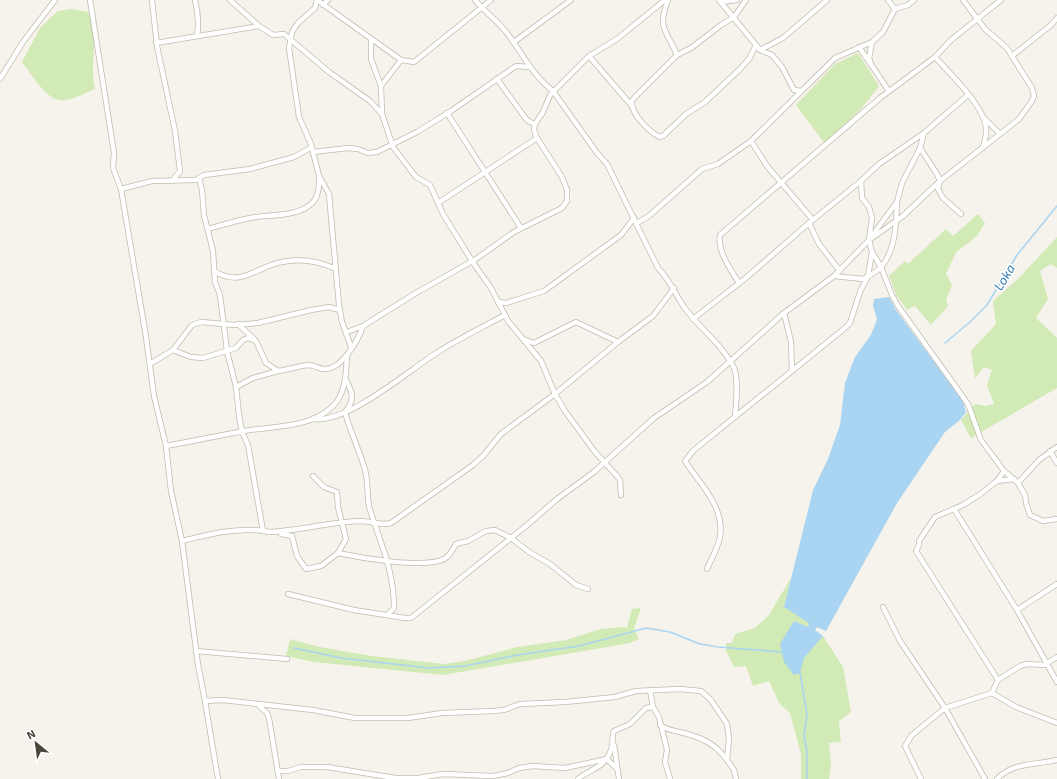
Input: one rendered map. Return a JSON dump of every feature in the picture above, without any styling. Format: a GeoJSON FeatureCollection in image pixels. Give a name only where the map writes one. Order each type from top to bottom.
{"type":"FeatureCollection","features":[{"type":"Feature","properties":{"kind":"street"},"geometry":{"type":"LineString","coordinates":[[0,79],[23,42],[55,0]]}},
{"type":"Feature","properties":{"kind":"street"},"geometry":{"type":"LineString","coordinates":[[90,0],[96,25],[114,152],[113,168],[121,189],[154,396],[166,446],[171,491],[182,541],[196,651],[206,701],[218,779]]}},
{"type":"Feature","properties":{"kind":"street"},"geometry":{"type":"LineString","coordinates":[[152,0],[156,43],[175,131],[180,171],[172,181]]}},
{"type":"Feature","properties":{"kind":"street"},"geometry":{"type":"LineString","coordinates":[[195,0],[198,28],[196,36]]}},
{"type":"Feature","properties":{"kind":"street"},"geometry":{"type":"LineString","coordinates":[[230,0],[259,26],[273,35],[284,34],[329,72],[370,101],[382,114]]}},
{"type":"Feature","properties":{"kind":"street"},"geometry":{"type":"LineString","coordinates":[[351,348],[347,332],[342,322],[340,310],[329,194],[319,176],[312,150],[299,117],[289,48],[290,39],[298,23],[315,8],[317,0],[401,60],[414,62],[491,0]]}},
{"type":"Feature","properties":{"kind":"street"},"geometry":{"type":"LineString","coordinates":[[323,4],[328,0]]}},
{"type":"Feature","properties":{"kind":"street"},"geometry":{"type":"LineString","coordinates":[[475,0],[514,42],[530,68],[544,84],[553,91],[597,153],[607,164],[637,223],[653,260],[674,288],[681,302],[693,319],[729,362],[736,375],[737,399],[735,417]]}},
{"type":"Feature","properties":{"kind":"street"},"geometry":{"type":"LineString","coordinates":[[514,42],[571,0]]}},
{"type":"Feature","properties":{"kind":"street"},"geometry":{"type":"LineString","coordinates":[[347,332],[363,326],[472,261],[521,228],[562,208],[567,201],[567,190],[562,177],[537,138],[534,130],[535,124],[543,112],[553,91],[589,56],[617,39],[665,0]]}},
{"type":"Feature","properties":{"kind":"street"},"geometry":{"type":"LineString","coordinates":[[668,0],[663,14],[662,23],[677,55]]}},
{"type":"Feature","properties":{"kind":"street"},"geometry":{"type":"LineString","coordinates":[[720,1],[737,0]]}},
{"type":"Feature","properties":{"kind":"street"},"geometry":{"type":"LineString","coordinates":[[631,105],[635,97],[677,55],[691,48],[721,25],[734,18],[746,0]]}},
{"type":"Feature","properties":{"kind":"street"},"geometry":{"type":"LineString","coordinates":[[760,50],[782,38],[827,0]]}},
{"type":"Feature","properties":{"kind":"street"},"geometry":{"type":"LineString","coordinates":[[888,0],[895,9]]}},
{"type":"Feature","properties":{"kind":"street"},"geometry":{"type":"LineString","coordinates":[[637,223],[649,216],[702,169],[718,164],[751,141],[835,58],[872,42],[883,32],[895,9],[908,5],[914,0]]}},
{"type":"Feature","properties":{"kind":"street"},"geometry":{"type":"LineString","coordinates":[[869,240],[896,221],[940,181],[983,148],[1022,115],[1034,96],[1032,88],[1007,48],[985,28],[964,0]]}},
{"type":"Feature","properties":{"kind":"street"},"geometry":{"type":"LineString","coordinates":[[739,283],[727,263],[718,242],[720,235],[889,91],[935,56],[951,40],[1001,0]]}},
{"type":"Feature","properties":{"kind":"street"},"geometry":{"type":"LineString","coordinates":[[720,1],[760,50],[772,55],[782,67],[794,90],[801,91]]}},
{"type":"Feature","properties":{"kind":"street"},"geometry":{"type":"LineString","coordinates":[[1012,56],[1051,25],[1057,18]]}},
{"type":"Feature","properties":{"kind":"street"},"geometry":{"type":"LineString","coordinates":[[156,43],[259,26]]}},
{"type":"Feature","properties":{"kind":"street"},"geometry":{"type":"LineString","coordinates":[[371,39],[371,59],[381,86],[382,114],[392,145],[412,173],[430,185],[442,214],[491,288],[505,315],[521,339],[541,361],[555,394],[565,411],[595,452],[605,461],[609,469],[620,480],[621,495]]}},
{"type":"Feature","properties":{"kind":"street"},"geometry":{"type":"LineString","coordinates":[[872,42],[869,58],[872,68]]}},
{"type":"Feature","properties":{"kind":"street"},"geometry":{"type":"LineString","coordinates":[[589,56],[631,105],[632,110],[649,130],[657,136],[662,136],[686,114],[705,102],[739,70],[749,60],[756,45]]}},
{"type":"Feature","properties":{"kind":"street"},"geometry":{"type":"LineString","coordinates":[[859,47],[889,91]]}},
{"type":"Feature","properties":{"kind":"street"},"geometry":{"type":"LineString","coordinates":[[935,56],[968,95],[982,116],[1000,134]]}},
{"type":"Feature","properties":{"kind":"street"},"geometry":{"type":"LineString","coordinates":[[381,86],[388,80],[401,60]]}},
{"type":"Feature","properties":{"kind":"street"},"geometry":{"type":"LineString","coordinates":[[121,189],[152,181],[196,180],[204,175],[250,169],[294,158],[312,150],[348,148],[368,152],[377,152],[448,113],[475,96],[516,66],[530,68]]}},
{"type":"Feature","properties":{"kind":"street"},"geometry":{"type":"LineString","coordinates":[[497,79],[526,119],[535,124]]}},
{"type":"Feature","properties":{"kind":"street"},"geometry":{"type":"LineString","coordinates":[[693,319],[739,283],[811,221],[861,181],[879,164],[924,133],[968,95]]}},
{"type":"Feature","properties":{"kind":"street"},"geometry":{"type":"LineString","coordinates":[[448,113],[521,228]]}},
{"type":"Feature","properties":{"kind":"street"},"geometry":{"type":"LineString","coordinates":[[982,116],[987,131],[983,148]]}},
{"type":"Feature","properties":{"kind":"street"},"geometry":{"type":"LineString","coordinates":[[834,276],[863,280],[881,267],[892,246],[897,202],[902,183],[920,148],[924,133]]}},
{"type":"Feature","properties":{"kind":"street"},"geometry":{"type":"LineString","coordinates":[[438,203],[537,138]]}},
{"type":"Feature","properties":{"kind":"street"},"geometry":{"type":"LineString","coordinates":[[751,141],[760,156],[811,221],[819,244],[840,271]]}},
{"type":"Feature","properties":{"kind":"street"},"geometry":{"type":"LineString","coordinates":[[920,148],[938,174],[940,181],[938,188],[943,198],[962,214]]}},
{"type":"Feature","properties":{"kind":"street"},"geometry":{"type":"LineString","coordinates":[[208,229],[263,215],[274,216],[308,206],[318,195],[319,176]]}},
{"type":"Feature","properties":{"kind":"street"},"geometry":{"type":"LineString","coordinates":[[199,178],[213,251],[215,282],[220,294],[227,351],[236,388],[242,432],[248,445],[266,531]]}},
{"type":"Feature","properties":{"kind":"street"},"geometry":{"type":"LineString","coordinates":[[861,181],[862,198],[869,207],[872,218],[869,240],[872,252],[881,267],[898,306],[968,404],[981,440],[1004,471],[1016,481],[1025,495],[1030,515],[1043,521],[1057,519]]}},
{"type":"Feature","properties":{"kind":"street"},"geometry":{"type":"LineString","coordinates":[[288,594],[318,603],[412,618],[557,499],[589,476],[654,418],[707,382],[784,313],[840,271],[869,240],[897,202]]}},
{"type":"Feature","properties":{"kind":"street"},"geometry":{"type":"LineString","coordinates":[[498,302],[512,302],[544,291],[621,235],[634,218]]}},
{"type":"Feature","properties":{"kind":"street"},"geometry":{"type":"LineString","coordinates":[[707,569],[719,539],[719,518],[708,493],[685,461],[694,450],[850,323],[860,292],[868,276],[872,252]]}},
{"type":"Feature","properties":{"kind":"street"},"geometry":{"type":"LineString","coordinates":[[214,271],[221,275],[239,278],[245,277],[267,267],[289,261],[321,262],[336,269]]}},
{"type":"Feature","properties":{"kind":"street"},"geometry":{"type":"LineString","coordinates":[[182,541],[243,530],[289,531],[362,521],[384,525],[391,523],[404,515],[447,481],[472,465],[483,456],[501,434],[555,394],[618,342],[653,316],[674,288]]}},
{"type":"Feature","properties":{"kind":"street"},"geometry":{"type":"LineString","coordinates":[[150,364],[173,350],[192,325],[201,322],[224,324],[258,323],[329,307],[340,310]]}},
{"type":"Feature","properties":{"kind":"street"},"geometry":{"type":"LineString","coordinates":[[784,313],[791,342],[792,371]]}},
{"type":"Feature","properties":{"kind":"street"},"geometry":{"type":"LineString","coordinates":[[310,419],[320,420],[345,412],[415,369],[437,352],[505,315]]}},
{"type":"Feature","properties":{"kind":"street"},"geometry":{"type":"LineString","coordinates":[[521,339],[534,343],[576,322],[618,342]]}},
{"type":"Feature","properties":{"kind":"street"},"geometry":{"type":"LineString","coordinates":[[238,324],[247,331],[255,341],[266,363],[278,371]]}},
{"type":"Feature","properties":{"kind":"street"},"geometry":{"type":"LineString","coordinates":[[236,388],[253,378],[278,371],[308,365],[324,369],[338,365],[347,355],[363,326]]}},
{"type":"Feature","properties":{"kind":"street"},"geometry":{"type":"LineString","coordinates":[[173,350],[191,357],[203,358],[236,348],[243,340],[248,338],[255,341]]}},
{"type":"Feature","properties":{"kind":"street"},"geometry":{"type":"LineString","coordinates":[[166,446],[292,424],[318,417],[333,406],[340,395],[346,380],[347,355]]}},
{"type":"Feature","properties":{"kind":"street"},"geometry":{"type":"LineString","coordinates":[[345,412],[352,404],[352,391],[346,380]]}},
{"type":"Feature","properties":{"kind":"street"},"geometry":{"type":"LineString","coordinates":[[345,412],[366,471],[370,509],[388,560],[394,608],[387,615]]}},
{"type":"Feature","properties":{"kind":"street"},"geometry":{"type":"LineString","coordinates":[[997,480],[1016,481],[1050,451],[1057,447]]}},
{"type":"Feature","properties":{"kind":"street"},"geometry":{"type":"LineString","coordinates":[[1050,451],[1057,463]]}},
{"type":"Feature","properties":{"kind":"street"},"geometry":{"type":"LineString","coordinates":[[998,680],[916,551],[919,541],[935,517],[979,496],[997,480],[1004,471]]}},
{"type":"Feature","properties":{"kind":"street"},"geometry":{"type":"LineString","coordinates":[[266,531],[292,536],[297,556],[306,569],[321,566],[338,553],[346,539],[338,507],[337,492],[324,487],[314,476]]}},
{"type":"Feature","properties":{"kind":"street"},"geometry":{"type":"LineString","coordinates":[[954,509],[1017,610],[1057,682]]}},
{"type":"Feature","properties":{"kind":"street"},"geometry":{"type":"LineString","coordinates":[[338,553],[388,560],[426,562],[444,559],[451,553],[456,544],[468,541],[486,530],[494,530],[511,538],[529,552],[550,564],[576,585],[588,589]]}},
{"type":"Feature","properties":{"kind":"street"},"geometry":{"type":"LineString","coordinates":[[1017,610],[1057,584]]}},
{"type":"Feature","properties":{"kind":"street"},"geometry":{"type":"LineString","coordinates":[[883,608],[900,641],[945,708],[985,779]]}},
{"type":"Feature","properties":{"kind":"street"},"geometry":{"type":"LineString","coordinates":[[196,651],[287,659]]}},
{"type":"Feature","properties":{"kind":"street"},"geometry":{"type":"LineString","coordinates":[[922,779],[905,746],[912,735],[945,708],[992,693],[998,680],[1023,665],[1044,665],[1057,657]]}},
{"type":"Feature","properties":{"kind":"street"},"geometry":{"type":"LineString","coordinates":[[650,690],[653,706],[667,750],[665,762],[670,779]]}},
{"type":"Feature","properties":{"kind":"street"},"geometry":{"type":"LineString","coordinates":[[206,701],[223,700],[314,710],[355,718],[408,718],[442,713],[504,710],[520,704],[565,702],[615,696],[636,691],[701,691],[707,694],[727,724],[730,739],[727,760]]}},
{"type":"Feature","properties":{"kind":"street"},"geometry":{"type":"LineString","coordinates":[[992,693],[1016,707],[1057,723]]}},
{"type":"Feature","properties":{"kind":"street"},"geometry":{"type":"LineString","coordinates":[[258,705],[267,713],[269,718],[279,779]]}},
{"type":"Feature","properties":{"kind":"street"},"geometry":{"type":"LineString","coordinates":[[619,779],[613,742],[614,731],[630,724],[646,708],[653,706]]}},
{"type":"Feature","properties":{"kind":"street"},"geometry":{"type":"LineString","coordinates":[[660,725],[667,730],[705,739],[719,748],[734,770],[736,779]]}},
{"type":"Feature","properties":{"kind":"street"},"geometry":{"type":"LineString","coordinates":[[578,779],[603,765],[607,759],[613,742]]}},
{"type":"Feature","properties":{"kind":"street"},"geometry":{"type":"LineString","coordinates":[[278,772],[301,767],[327,768],[395,778],[418,778],[443,774],[493,776],[508,773],[519,768],[533,766],[565,768],[607,759]]}},
{"type":"Feature","properties":{"kind":"street"},"geometry":{"type":"LineString","coordinates":[[607,759],[617,769]]}},
{"type":"Feature","properties":{"kind":"street"},"geometry":{"type":"LineString","coordinates":[[997,779],[1005,772],[1022,765],[1057,760]]}},
{"type":"Feature","properties":{"kind":"street"},"geometry":{"type":"LineString","coordinates":[[440,779],[443,774]]}},
{"type":"Feature","properties":{"kind":"green space"},"geometry":{"type":"Polygon","coordinates":[[[72,9],[88,12],[92,21],[94,40],[93,79],[95,89],[68,100],[59,100],[48,95],[43,90],[22,62],[40,28],[58,11],[72,9]]]}},
{"type":"Feature","properties":{"kind":"green space"},"geometry":{"type":"Polygon","coordinates":[[[858,53],[879,86],[862,108],[825,144],[796,105],[835,64],[858,53]]]}},
{"type":"Feature","properties":{"kind":"green space"},"geometry":{"type":"Polygon","coordinates":[[[978,214],[985,223],[976,237],[956,252],[946,274],[952,285],[946,300],[948,306],[931,325],[915,306],[907,310],[897,296],[889,276],[905,261],[908,264],[946,229],[953,236],[978,214]]]}},
{"type":"Feature","properties":{"kind":"green space"},"geometry":{"type":"Polygon","coordinates":[[[1057,237],[1057,268],[1051,264],[1040,271],[1048,299],[1036,318],[1057,338],[1057,388],[971,438],[961,420],[975,404],[985,406],[994,404],[987,385],[992,370],[984,367],[975,379],[971,351],[996,324],[993,301],[1019,278],[1057,237]]]}},
{"type":"Feature","properties":{"kind":"green space"},"geometry":{"type":"Polygon","coordinates":[[[791,578],[784,607],[810,623],[808,627],[794,621],[803,658],[823,636],[843,667],[851,712],[839,721],[841,742],[829,743],[831,764],[829,779],[801,779],[801,754],[790,713],[779,703],[769,681],[753,686],[746,666],[734,667],[726,651],[726,643],[732,643],[735,634],[755,628],[769,615],[791,578]]]}},
{"type":"Feature","properties":{"kind":"green space"},"geometry":{"type":"Polygon","coordinates":[[[641,608],[634,628],[639,639],[630,643],[443,675],[314,662],[286,656],[290,639],[320,647],[372,656],[444,664],[465,661],[517,647],[566,640],[601,629],[621,627],[627,628],[632,609],[641,608]]]}},
{"type":"Feature","properties":{"kind":"water"},"geometry":{"type":"Polygon","coordinates":[[[889,297],[896,310],[963,401],[966,412],[960,420],[945,432],[897,503],[826,631],[817,627],[815,630],[823,636],[804,658],[800,673],[794,675],[784,662],[780,644],[794,621],[808,627],[809,623],[784,607],[813,490],[828,459],[840,425],[845,383],[855,357],[871,335],[877,319],[873,306],[874,299],[889,297]]]}},
{"type":"Feature","properties":{"kind":"waterway","name":"Loka"},"geometry":{"type":"LineString","coordinates":[[945,343],[970,322],[987,305],[1017,255],[1057,206]]}},
{"type":"Feature","properties":{"kind":"waterway"},"geometry":{"type":"LineString","coordinates":[[294,648],[341,658],[429,668],[465,666],[517,655],[579,646],[646,628],[670,632],[700,644],[718,647],[782,652]]}},
{"type":"Feature","properties":{"kind":"waterway"},"geometry":{"type":"LineString","coordinates":[[800,673],[807,714],[804,735],[807,752],[807,779]]}}]}
